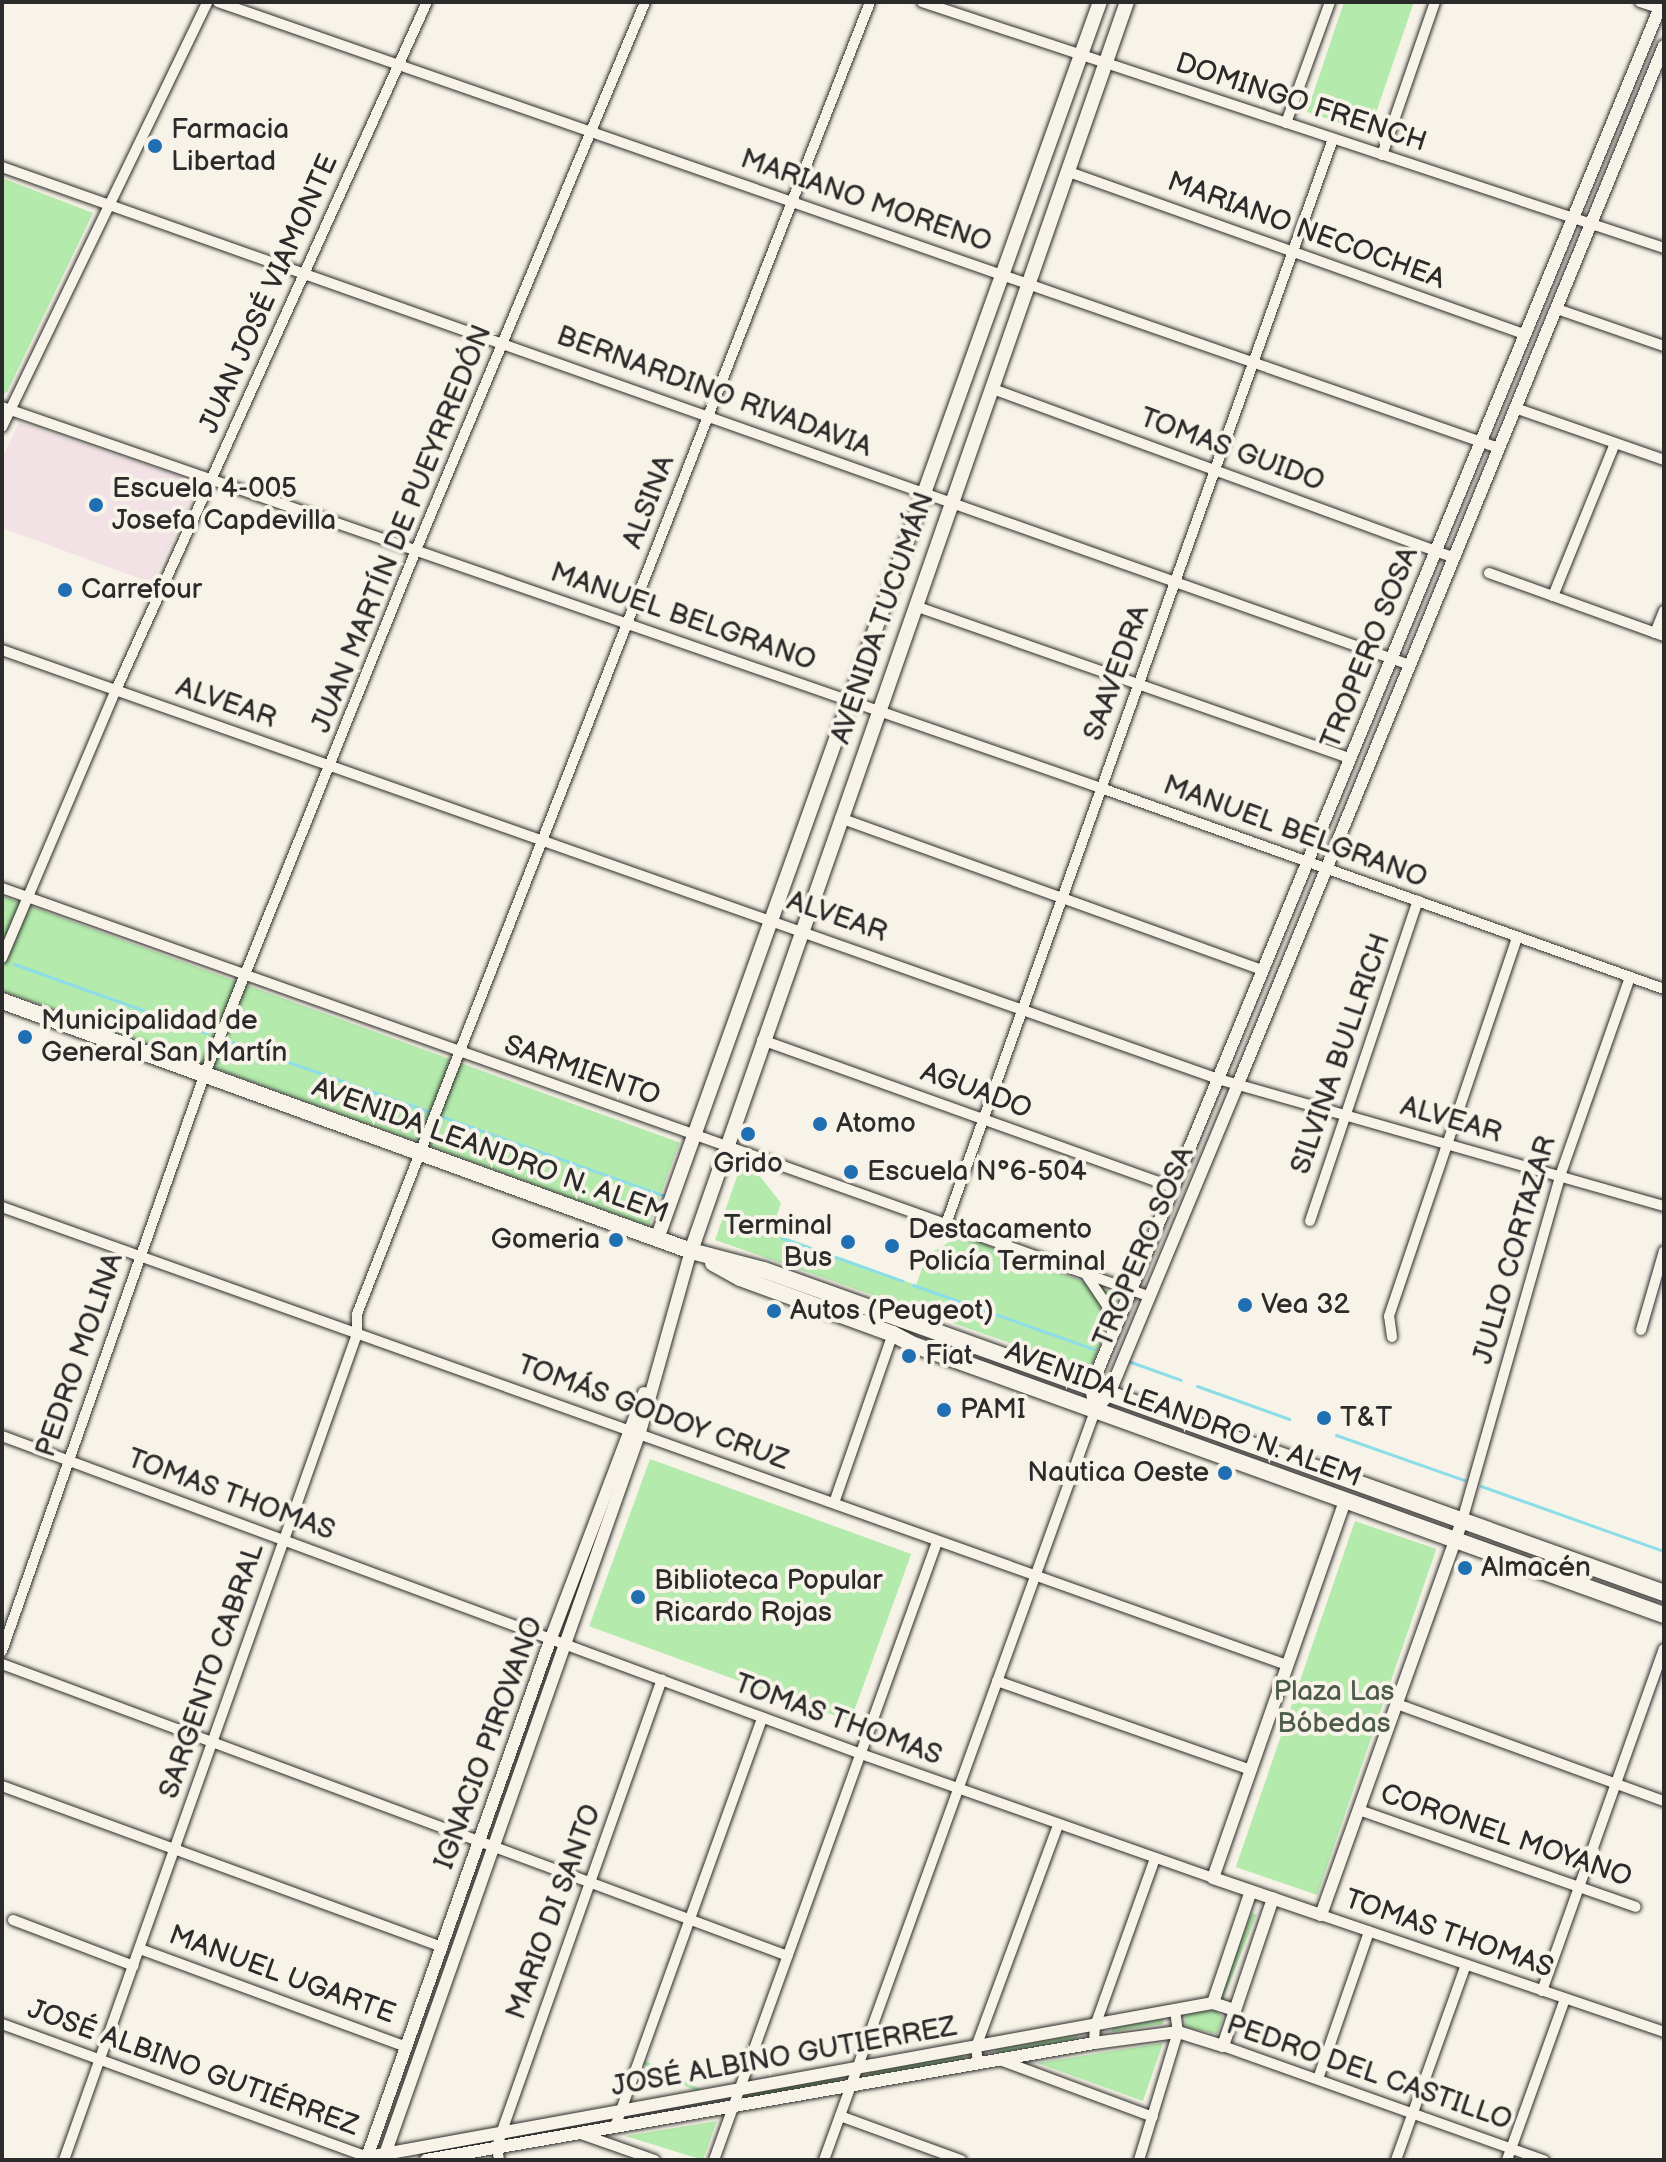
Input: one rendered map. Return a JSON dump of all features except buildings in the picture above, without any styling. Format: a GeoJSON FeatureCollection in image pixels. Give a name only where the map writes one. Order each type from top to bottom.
{"type":"FeatureCollection","features":[{"type":"Feature","properties":{"kind":"main road","name":"AVENIDA TUCUMÁN"},"geometry":{"type":"LineString","coordinates":[[657,1239],[1100,2]]}},
{"type":"Feature","properties":{"kind":"main road","name":"AVENIDA TUCUMÁN"},"geometry":{"type":"LineString","coordinates":[[691,1251],[800,929],[1127,2]]}},
{"type":"Feature","properties":{"kind":"main road","name":"AVENIDA LEANDRO N. ALEM"},"geometry":{"type":"LineString","coordinates":[[2,1001],[657,1239],[764,1270],[1664,1593]]}},
{"type":"Feature","properties":{"kind":"main road","name":"AVENIDA LEANDRO N. ALEM"},"geometry":{"type":"LineString","coordinates":[[691,1251],[740,1278],[893,1334],[914,1345],[1664,1615]]}},
{"type":"Feature","properties":{"kind":"street"},"geometry":{"type":"LineString","coordinates":[[2,427],[6,408],[110,205],[207,2]]}},
{"type":"Feature","properties":{"kind":"street","name":"MARIANO MORENO"},"geometry":{"type":"LineString","coordinates":[[218,2],[1499,448]]}},
{"type":"Feature","properties":{"kind":"street","name":"JUAN JOSÉ VIAMONTE"},"geometry":{"type":"LineString","coordinates":[[2,958],[116,690],[427,2]]}},
{"type":"Feature","properties":{"kind":"street","name":"JUAN MARTÍN DE PUEYRREDÓN"},"geometry":{"type":"LineString","coordinates":[[204,1076],[332,765],[416,550],[645,2]]}},
{"type":"Feature","properties":{"kind":"street","name":"ALSINA"},"geometry":{"type":"LineString","coordinates":[[417,1152],[628,623],[870,2]]}},
{"type":"Feature","properties":{"kind":"street","name":"DOMINGO FRENCH"},"geometry":{"type":"LineString","coordinates":[[922,2],[1664,248]]}},
{"type":"Feature","properties":{"kind":"street"},"geometry":{"type":"LineString","coordinates":[[1286,123],[1330,2]]}},
{"type":"Feature","properties":{"kind":"street"},"geometry":{"type":"LineString","coordinates":[[1382,155],[1435,2]]}},
{"type":"Feature","properties":{"kind":"street"},"geometry":{"type":"LineString","coordinates":[[1640,2],[1662,7]]}},
{"type":"Feature","properties":{"kind":"street","name":"TROPERO SOSA"},"geometry":{"type":"LineString","coordinates":[[1091,1387],[1662,7]]}},
{"type":"Feature","properties":{"kind":"street","name":"TROPERO SOSA"},"geometry":{"type":"LineString","coordinates":[[1095,1411],[1109,1394],[1593,225],[1664,46]]}},
{"type":"Feature","properties":{"kind":"street","name":"SAAVEDRA"},"geometry":{"type":"LineString","coordinates":[[946,1224],[1333,139]]}},
{"type":"Feature","properties":{"kind":"street","name":"BERNARDINO RIVADAVIA"},"geometry":{"type":"LineString","coordinates":[[2,167],[1410,665]]}},
{"type":"Feature","properties":{"kind":"street","name":"MARIANO NECOCHEA"},"geometry":{"type":"LineString","coordinates":[[1069,172],[1526,335]]}},
{"type":"Feature","properties":{"kind":"street"},"geometry":{"type":"LineString","coordinates":[[1557,309],[1664,346]]}},
{"type":"Feature","properties":{"kind":"street","name":"TOMAS GUIDO"},"geometry":{"type":"LineString","coordinates":[[993,389],[1454,558]]}},
{"type":"Feature","properties":{"kind":"street","name":"MANUEL BELGRANO"},"geometry":{"type":"LineString","coordinates":[[6,408],[1101,788],[1664,989]]}},
{"type":"Feature","properties":{"kind":"street"},"geometry":{"type":"LineString","coordinates":[[1515,408],[1664,460]]}},
{"type":"Feature","properties":{"kind":"street"},"geometry":{"type":"LineString","coordinates":[[1553,596],[1615,443]]}},
{"type":"Feature","properties":{"kind":"street"},"geometry":{"type":"LineString","coordinates":[[1489,573],[1659,634],[1664,611]]}},
{"type":"Feature","properties":{"kind":"street"},"geometry":{"type":"LineString","coordinates":[[915,606],[1351,759]]}},
{"type":"Feature","properties":{"kind":"street","name":"ALVEAR"},"geometry":{"type":"LineString","coordinates":[[2,650],[772,919],[1218,1079],[1664,1206]]}},
{"type":"Feature","properties":{"kind":"street"},"geometry":{"type":"LineString","coordinates":[[840,818],[1263,970]]}},
{"type":"Feature","properties":{"kind":"street","name":"SARMIENTO"},"geometry":{"type":"LineString","coordinates":[[2,888],[458,1053],[1148,1296]]}},
{"type":"Feature","properties":{"kind":"street","name":"SILVINA BULLRICH"},"geometry":{"type":"LineString","coordinates":[[1310,1221],[1418,901]]}},
{"type":"Feature","properties":{"kind":"street"},"geometry":{"type":"LineString","coordinates":[[1392,1337],[1389,1316],[1517,937]]}},
{"type":"Feature","properties":{"kind":"street","name":"JULIO CORTAZAR"},"geometry":{"type":"LineString","coordinates":[[1321,1915],[1457,1541],[1560,1176],[1630,977]]}},
{"type":"Feature","properties":{"kind":"street","name":"AGUADO"},"geometry":{"type":"LineString","coordinates":[[762,1040],[1173,1187]]}},
{"type":"Feature","properties":{"kind":"street","name":"PEDRO MOLINA"},"geometry":{"type":"LineString","coordinates":[[2,1651],[204,1076]]}},
{"type":"Feature","properties":{"kind":"street","name":"SARGENTO CABRAL"},"geometry":{"type":"LineString","coordinates":[[64,2160],[357,1334],[357,1314],[417,1152]]}},
{"type":"Feature","properties":{"kind":"street","name":"TOMÁS GODOY CRUZ"},"geometry":{"type":"LineString","coordinates":[[2,1207],[635,1430],[937,1542],[1287,1665]]}},
{"type":"Feature","properties":{"kind":"street","name":"IGNACIO PIROVANO"},"geometry":{"type":"LineString","coordinates":[[384,2156],[565,1644],[691,1251]]}},
{"type":"Feature","properties":{"kind":"street"},"geometry":{"type":"LineString","coordinates":[[1641,1330],[1664,1251]]}},
{"type":"Feature","properties":{"kind":"street"},"geometry":{"type":"LineString","coordinates":[[1085,1273],[1107,1306],[1113,1334]]}},
{"type":"Feature","properties":{"kind":"street"},"geometry":{"type":"LineString","coordinates":[[834,1503],[893,1334]]}},
{"type":"Feature","properties":{"kind":"street"},"geometry":{"type":"LineString","coordinates":[[824,2160],[1095,1411],[1091,1387]]}},
{"type":"Feature","properties":{"kind":"street","name":"IGNACIO PIROVANO"},"geometry":{"type":"LineString","coordinates":[[368,2159],[551,1638],[635,1430]]}},
{"type":"Feature","properties":{"kind":"street","name":"TOMAS THOMAS"},"geometry":{"type":"LineString","coordinates":[[2,1436],[958,1790],[1664,2032]]}},
{"type":"Feature","properties":{"kind":"street"},"geometry":{"type":"LineString","coordinates":[[1213,1878],[1345,1501]]}},
{"type":"Feature","properties":{"kind":"street"},"geometry":{"type":"LineString","coordinates":[[714,2160],[937,1542]]}},
{"type":"Feature","properties":{"kind":"street"},"geometry":{"type":"LineString","coordinates":[[1542,1991],[1613,1783],[1664,1649]]}},
{"type":"Feature","properties":{"kind":"street"},"geometry":{"type":"LineString","coordinates":[[2,1664],[788,1956]]}},
{"type":"Feature","properties":{"kind":"street","name":"MARIO DI SANTO"},"geometry":{"type":"LineString","coordinates":[[498,2154],[502,2131],[662,1680]]}},
{"type":"Feature","properties":{"kind":"street"},"geometry":{"type":"LineString","coordinates":[[997,1681],[1251,1770]]}},
{"type":"Feature","properties":{"kind":"street"},"geometry":{"type":"LineString","coordinates":[[1397,1704],[1664,1801]]}},
{"type":"Feature","properties":{"kind":"street"},"geometry":{"type":"LineString","coordinates":[[615,2127],[762,1718]]}},
{"type":"Feature","properties":{"kind":"street"},"geometry":{"type":"LineString","coordinates":[[2,1786],[442,1947]]}},
{"type":"Feature","properties":{"kind":"street","name":"CORONEL MOYANO"},"geometry":{"type":"LineString","coordinates":[[1359,1810],[1636,1907]]}},
{"type":"Feature","properties":{"kind":"street"},"geometry":{"type":"LineString","coordinates":[[978,2063],[976,2047],[1058,1825]]}},
{"type":"Feature","properties":{"kind":"street"},"geometry":{"type":"LineString","coordinates":[[1094,2043],[1095,2026],[1155,1858]]}},
{"type":"Feature","properties":{"kind":"street"},"geometry":{"type":"LineString","coordinates":[[1235,2010],[1213,2003],[1251,1891]]}},
{"type":"Feature","properties":{"kind":"street"},"geometry":{"type":"LineString","coordinates":[[1223,2046],[1273,1898]]}},
{"type":"Feature","properties":{"kind":"street"},"geometry":{"type":"LineString","coordinates":[[13,1920],[134,1966]]}},
{"type":"Feature","properties":{"kind":"street"},"geometry":{"type":"LineString","coordinates":[[1318,2079],[1369,1932]]}},
{"type":"Feature","properties":{"kind":"street","name":"MANUEL UGARTE"},"geometry":{"type":"LineString","coordinates":[[140,1949],[407,2047]]}},
{"type":"Feature","properties":{"kind":"street"},"geometry":{"type":"LineString","coordinates":[[1396,2160],[1466,1965]]}},
{"type":"Feature","properties":{"kind":"street"},"geometry":{"type":"LineString","coordinates":[[1507,2160],[1565,1999]]}},
{"type":"Feature","properties":{"kind":"street","name":"JOSÉ ALBINO GUTIERREZ"},"geometry":{"type":"LineString","coordinates":[[368,2159],[502,2131],[1213,2003]]}},
{"type":"Feature","properties":{"kind":"street"},"geometry":{"type":"LineString","coordinates":[[1139,2160],[1178,2032],[1175,2011]]}},
{"type":"Feature","properties":{"kind":"street","name":"JOSÉ ALBINO GUTIÉRREZ"},"geometry":{"type":"LineString","coordinates":[[2,2024],[368,2159]]}},
{"type":"Feature","properties":{"kind":"street","name":"JOSÉ ALBINO GUTIERREZ"},"geometry":{"type":"LineString","coordinates":[[426,2160],[498,2154],[580,2133],[1094,2043],[1178,2032]]}},
{"type":"Feature","properties":{"kind":"street","name":"PEDRO DEL CASTILLO"},"geometry":{"type":"LineString","coordinates":[[1178,2032],[1544,2160]]}},
{"type":"Feature","properties":{"kind":"street"},"geometry":{"type":"LineString","coordinates":[[998,2060],[1153,2117]]}},
{"type":"Feature","properties":{"kind":"street"},"geometry":{"type":"LineString","coordinates":[[840,2116],[961,2160]]}},
{"type":"Feature","properties":{"kind":"street"},"geometry":{"type":"LineString","coordinates":[[580,2133],[655,2160]]}},
{"type":"Feature","properties":{"kind":"shaded area","name":"Escuela 4-005 Josefa Capdevilla"},"geometry":{"type":"Polygon","coordinates":[[[19,423],[200,483],[152,583],[2,528],[2,458],[19,423]]]}},
{"type":"Feature","properties":{"kind":"green space"},"geometry":{"type":"Polygon","coordinates":[[[1344,2],[1414,2],[1369,133],[1307,112],[1344,2]]]}},
{"type":"Feature","properties":{"kind":"green space"},"geometry":{"type":"Polygon","coordinates":[[[2,178],[93,213],[7,392],[2,395],[2,178]]]}},
{"type":"Feature","properties":{"kind":"green space"},"geometry":{"type":"Polygon","coordinates":[[[2,896],[680,1143],[649,1226],[2,991],[2,896]]]}},
{"type":"Feature","properties":{"kind":"green space"},"geometry":{"type":"Polygon","coordinates":[[[742,1162],[751,1165],[781,1203],[771,1232],[916,1285],[927,1255],[961,1235],[1119,1295],[1090,1371],[715,1240],[742,1162]]]}},
{"type":"Feature","properties":{"kind":"green space"},"geometry":{"type":"Polygon","coordinates":[[[650,1459],[911,1554],[850,1721],[589,1626],[650,1459]]]}},
{"type":"Feature","properties":{"kind":"green space","name":"Plaza Las Bóbedas"},"geometry":{"type":"Polygon","coordinates":[[[1355,1521],[1436,1549],[1317,1895],[1236,1867],[1355,1521]]]}},
{"type":"Feature","properties":{"kind":"green space"},"geometry":{"type":"Polygon","coordinates":[[[1252,1913],[1257,1915],[1223,1997],[1219,1996],[1252,1913]]]}},
{"type":"Feature","properties":{"kind":"green space"},"geometry":{"type":"Polygon","coordinates":[[[1202,2010],[1216,2011],[1223,2017],[1217,2034],[1186,2027],[1185,2015],[1202,2010]]]}},
{"type":"Feature","properties":{"kind":"green space"},"geometry":{"type":"Polygon","coordinates":[[[1163,2019],[1163,2024],[1112,2032],[1112,2028],[1163,2019]]]}},
{"type":"Feature","properties":{"kind":"green space"},"geometry":{"type":"Polygon","coordinates":[[[1077,2035],[1078,2039],[997,2054],[996,2049],[1077,2035]]]}},
{"type":"Feature","properties":{"kind":"green space"},"geometry":{"type":"Polygon","coordinates":[[[1163,2043],[1143,2101],[1037,2063],[1163,2043]]]}},
{"type":"Feature","properties":{"kind":"green space"},"geometry":{"type":"Polygon","coordinates":[[[963,2055],[963,2060],[869,2076],[870,2072],[963,2055]]]}},
{"type":"Feature","properties":{"kind":"green space"},"geometry":{"type":"Polygon","coordinates":[[[640,2058],[720,2099],[718,2103],[638,2062],[640,2058]]]}},
{"type":"Feature","properties":{"kind":"green space"},"geometry":{"type":"Polygon","coordinates":[[[841,2077],[839,2082],[747,2098],[749,2094],[841,2077]]]}},
{"type":"Feature","properties":{"kind":"green space"},"geometry":{"type":"Polygon","coordinates":[[[717,2121],[703,2160],[625,2136],[717,2121]]]}},
{"type":"Feature","properties":{"kind":"waterway"},"geometry":{"type":"LineString","coordinates":[[14,964],[207,1033]]}},
{"type":"Feature","properties":{"kind":"waterway"},"geometry":{"type":"LineString","coordinates":[[232,1042],[432,1113]]}},
{"type":"Feature","properties":{"kind":"waterway"},"geometry":{"type":"LineString","coordinates":[[443,1117],[665,1196]]}},
{"type":"Feature","properties":{"kind":"waterway"},"geometry":{"type":"LineString","coordinates":[[725,1217],[771,1234]]}},
{"type":"Feature","properties":{"kind":"waterway"},"geometry":{"type":"LineString","coordinates":[[782,1238],[903,1281]]}},
{"type":"Feature","properties":{"kind":"waterway"},"geometry":{"type":"LineString","coordinates":[[913,1285],[1094,1349]]}},
{"type":"Feature","properties":{"kind":"waterway"},"geometry":{"type":"LineString","coordinates":[[1128,1361],[1181,1380]]}},
{"type":"Feature","properties":{"kind":"waterway"},"geometry":{"type":"LineString","coordinates":[[1197,1386],[1289,1419]]}},
{"type":"Feature","properties":{"kind":"waterway"},"geometry":{"type":"LineString","coordinates":[[1336,1435],[1464,1480]]}},
{"type":"Feature","properties":{"kind":"waterway"},"geometry":{"type":"LineString","coordinates":[[1481,1486],[1664,1551]]}},
{"type":"Feature","properties":{"kind":"place","name":"Farmacia Libertad"},"geometry":{"type":"Point","coordinates":[155,146]}},
{"type":"Feature","properties":{"kind":"place","name":"Escuela 4-005 Josefa Capdevilla"},"geometry":{"type":"Point","coordinates":[96,505]}},
{"type":"Feature","properties":{"kind":"place","name":"Carrefour"},"geometry":{"type":"Point","coordinates":[65,590]}},
{"type":"Feature","properties":{"kind":"place","name":"Municipalidad de General San Martín"},"geometry":{"type":"Point","coordinates":[25,1037]}},
{"type":"Feature","properties":{"kind":"place","name":"Atomo"},"geometry":{"type":"Point","coordinates":[820,1124]}},
{"type":"Feature","properties":{"kind":"place","name":"Grido"},"geometry":{"type":"Point","coordinates":[748,1134]}},
{"type":"Feature","properties":{"kind":"place","name":"Escuela N°6-504"},"geometry":{"type":"Point","coordinates":[851,1172]}},
{"type":"Feature","properties":{"kind":"place","name":"Gomeria"},"geometry":{"type":"Point","coordinates":[616,1240]}},
{"type":"Feature","properties":{"kind":"place","name":"Terminal Bus"},"geometry":{"type":"Point","coordinates":[848,1242]}},
{"type":"Feature","properties":{"kind":"place","name":"Destacamento Policía Terminal"},"geometry":{"type":"Point","coordinates":[892,1246]}},
{"type":"Feature","properties":{"kind":"place","name":"Vea 32"},"geometry":{"type":"Point","coordinates":[1245,1305]}},
{"type":"Feature","properties":{"kind":"place","name":"Autos (Peugeot)"},"geometry":{"type":"Point","coordinates":[774,1311]}},
{"type":"Feature","properties":{"kind":"place","name":"Fiat"},"geometry":{"type":"Point","coordinates":[909,1356]}},
{"type":"Feature","properties":{"kind":"place","name":"PAMI"},"geometry":{"type":"Point","coordinates":[944,1410]}},
{"type":"Feature","properties":{"kind":"place","name":"T&T"},"geometry":{"type":"Point","coordinates":[1324,1418]}},
{"type":"Feature","properties":{"kind":"place","name":"Nautica Oeste"},"geometry":{"type":"Point","coordinates":[1225,1473]}},
{"type":"Feature","properties":{"kind":"place","name":"Almacén"},"geometry":{"type":"Point","coordinates":[1465,1568]}},
{"type":"Feature","properties":{"kind":"place","name":"Biblioteca Popular Ricardo Rojas"},"geometry":{"type":"Point","coordinates":[638,1597]}}]}
